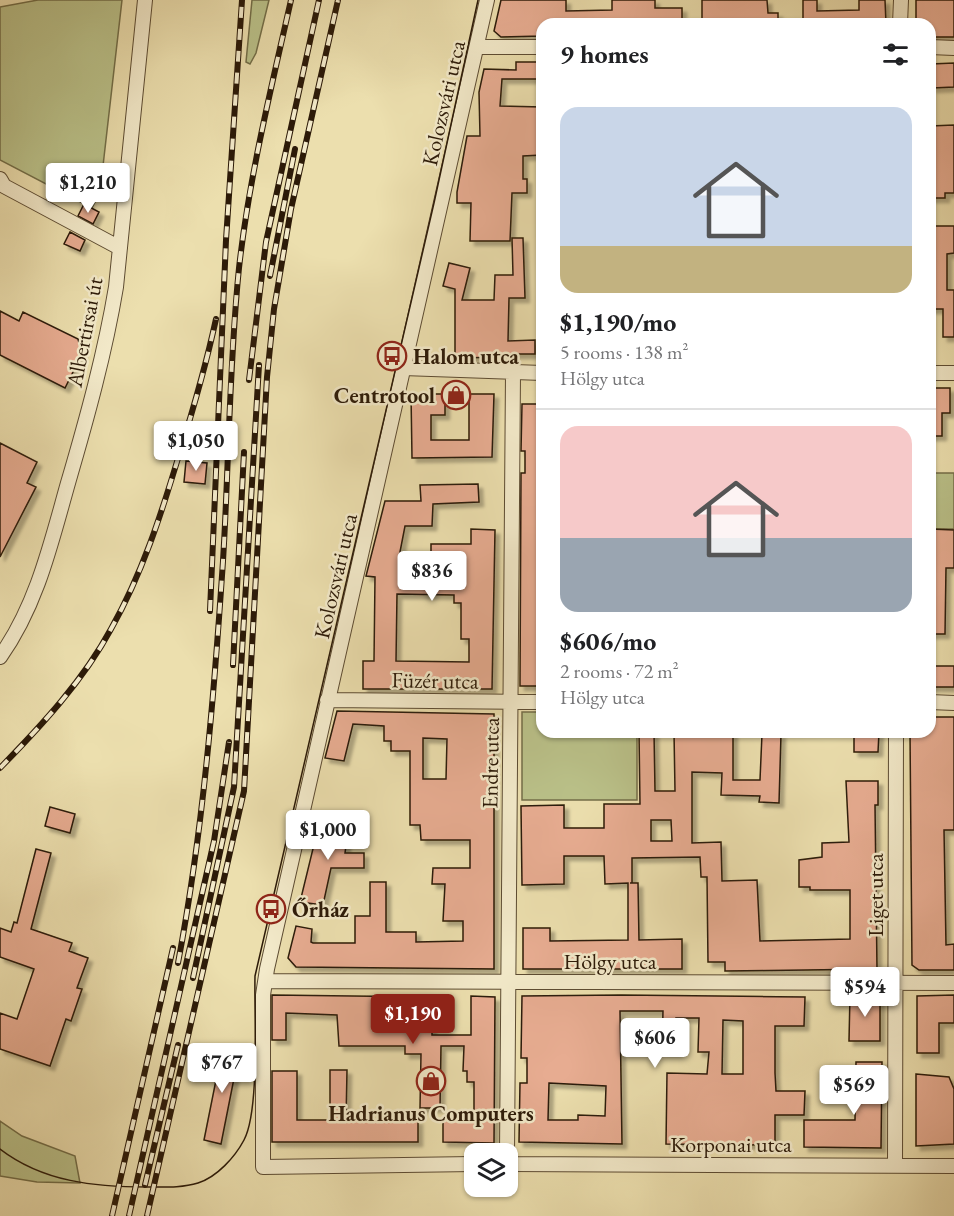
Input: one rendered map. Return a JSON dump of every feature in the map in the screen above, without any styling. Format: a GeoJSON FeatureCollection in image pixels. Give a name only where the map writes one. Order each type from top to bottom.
{"type":"FeatureCollection","features":[{"type":"Feature","properties":{"kind":"street","name":"Albertirsai út"},"geometry":{"type":"LineString","coordinates":[[0,657],[23,618],[45,568],[109,331],[120,248],[145,0]]}},
{"type":"Feature","properties":{"kind":"street","name":"Kolozsvári utca"},"geometry":{"type":"LineString","coordinates":[[464,1164],[263,1167],[263,995],[327,700],[487,0]]}},
{"type":"Feature","properties":{"kind":"street"},"geometry":{"type":"LineString","coordinates":[[900,18],[901,0]]}},
{"type":"Feature","properties":{"kind":"street"},"geometry":{"type":"LineString","coordinates":[[477,47],[536,47]]}},
{"type":"Feature","properties":{"kind":"street"},"geometry":{"type":"LineString","coordinates":[[936,47],[954,48]]}},
{"type":"Feature","properties":{"kind":"street"},"geometry":{"type":"LineString","coordinates":[[0,179],[4,186],[120,248]]}},
{"type":"Feature","properties":{"kind":"street"},"geometry":{"type":"LineString","coordinates":[[403,368],[536,373]]}},
{"type":"Feature","properties":{"kind":"street","name":"Endre utca"},"geometry":{"type":"LineString","coordinates":[[507,1143],[513,373]]}},
{"type":"Feature","properties":{"kind":"street"},"geometry":{"type":"LineString","coordinates":[[936,373],[954,373]]}},
{"type":"Feature","properties":{"kind":"street","name":"Füzér utca"},"geometry":{"type":"LineString","coordinates":[[327,700],[536,702]]}},
{"type":"Feature","properties":{"kind":"street"},"geometry":{"type":"LineString","coordinates":[[936,702],[954,703]]}},
{"type":"Feature","properties":{"kind":"street","name":"Liget utca"},"geometry":{"type":"LineString","coordinates":[[895,1166],[896,738]]}},
{"type":"Feature","properties":{"kind":"street","name":"Hölgy utca"},"geometry":{"type":"LineString","coordinates":[[266,981],[954,983]]}},
{"type":"Feature","properties":{"kind":"street","name":"Korponai utca"},"geometry":{"type":"LineString","coordinates":[[518,1164],[954,1166]]}},
{"type":"Feature","properties":{"kind":"green space"},"geometry":{"type":"Polygon","coordinates":[[[38,0],[122,0],[100,192],[92,208],[0,160],[0,7],[38,0]]]}},
{"type":"Feature","properties":{"kind":"green space"},"geometry":{"type":"Polygon","coordinates":[[[252,0],[269,0],[256,53],[250,64],[246,62],[252,0]]]}},
{"type":"Feature","properties":{"kind":"green space"},"geometry":{"type":"Polygon","coordinates":[[[936,473],[954,473],[954,529],[936,529],[936,473]]]}},
{"type":"Feature","properties":{"kind":"green space"},"geometry":{"type":"Polygon","coordinates":[[[522,712],[536,712],[536,738],[637,738],[637,800],[522,800],[522,712]]]}},
{"type":"Feature","properties":{"kind":"green space"},"geometry":{"type":"Polygon","coordinates":[[[0,1121],[22,1136],[75,1156],[80,1183],[37,1182],[0,1176],[0,1121]]]}},
{"type":"Feature","properties":{"kind":"building"},"geometry":{"type":"Polygon","coordinates":[[[501,0],[566,0],[566,11],[612,10],[612,0],[655,0],[655,8],[682,8],[682,18],[536,18],[536,36],[501,37],[494,31],[501,0]]]}},
{"type":"Feature","properties":{"kind":"building"},"geometry":{"type":"Polygon","coordinates":[[[702,0],[767,0],[768,13],[778,13],[778,18],[702,18],[702,0]]]}},
{"type":"Feature","properties":{"kind":"building"},"geometry":{"type":"Polygon","coordinates":[[[803,0],[817,0],[817,11],[859,10],[859,0],[885,0],[886,18],[803,18],[803,0]]]}},
{"type":"Feature","properties":{"kind":"building"},"geometry":{"type":"Polygon","coordinates":[[[916,0],[954,0],[954,37],[936,37],[936,18],[916,18],[916,0]]]}},
{"type":"Feature","properties":{"kind":"building"},"geometry":{"type":"Polygon","coordinates":[[[516,62],[536,62],[536,79],[502,79],[500,106],[536,107],[536,155],[523,156],[523,179],[527,179],[527,193],[512,193],[510,241],[470,241],[471,203],[457,203],[457,192],[467,136],[480,136],[479,92],[484,69],[516,70],[516,62]]]}},
{"type":"Feature","properties":{"kind":"building"},"geometry":{"type":"Polygon","coordinates":[[[954,63],[954,87],[936,88],[936,64],[954,63]]]}},
{"type":"Feature","properties":{"kind":"building"},"geometry":{"type":"Polygon","coordinates":[[[954,125],[954,193],[945,193],[945,198],[936,198],[936,126],[954,125]]]}},
{"type":"Feature","properties":{"kind":"building"},"geometry":{"type":"Polygon","coordinates":[[[84,204],[99,212],[93,224],[78,216],[84,204]]]}},
{"type":"Feature","properties":{"kind":"building"},"geometry":{"type":"Polygon","coordinates":[[[936,226],[954,226],[954,253],[947,254],[947,290],[954,290],[954,337],[943,337],[943,309],[936,309],[936,226]]]}},
{"type":"Feature","properties":{"kind":"building"},"geometry":{"type":"Polygon","coordinates":[[[70,232],[85,240],[80,251],[64,244],[70,232]]]}},
{"type":"Feature","properties":{"kind":"building"},"geometry":{"type":"Polygon","coordinates":[[[512,238],[523,238],[525,298],[509,298],[508,341],[535,340],[535,354],[455,358],[455,289],[443,286],[449,263],[470,268],[462,300],[494,300],[495,275],[513,275],[512,238]]]}},
{"type":"Feature","properties":{"kind":"building"},"geometry":{"type":"Polygon","coordinates":[[[0,311],[19,321],[23,312],[78,339],[82,354],[65,388],[0,355],[0,311]]]}},
{"type":"Feature","properties":{"kind":"building"},"geometry":{"type":"Polygon","coordinates":[[[936,388],[950,388],[950,413],[942,413],[942,436],[936,436],[936,388]]]}},
{"type":"Feature","properties":{"kind":"building"},"geometry":{"type":"Polygon","coordinates":[[[411,394],[445,394],[445,415],[431,415],[431,440],[469,440],[469,394],[494,394],[492,457],[412,458],[411,394]]]}},
{"type":"Feature","properties":{"kind":"building"},"geometry":{"type":"Polygon","coordinates":[[[522,404],[536,404],[536,686],[520,686],[521,473],[525,473],[525,451],[521,451],[522,404]]]}},
{"type":"Feature","properties":{"kind":"building"},"geometry":{"type":"Polygon","coordinates":[[[0,443],[37,462],[27,483],[36,487],[0,557],[0,443]]]}},
{"type":"Feature","properties":{"kind":"building"},"geometry":{"type":"Polygon","coordinates":[[[186,461],[207,463],[205,484],[184,482],[186,461]]]}},
{"type":"Feature","properties":{"kind":"building"},"geometry":{"type":"Polygon","coordinates":[[[478,484],[479,502],[433,504],[432,526],[405,526],[399,557],[431,557],[431,544],[471,544],[471,529],[495,530],[492,689],[363,689],[363,661],[374,661],[375,577],[366,576],[385,501],[421,501],[420,485],[478,484]],[[397,594],[396,661],[469,662],[469,639],[461,639],[461,603],[454,603],[454,595],[397,594]]]}},
{"type":"Feature","properties":{"kind":"building"},"geometry":{"type":"Polygon","coordinates":[[[936,529],[954,530],[954,568],[946,568],[945,634],[936,634],[936,529]]]}},
{"type":"Feature","properties":{"kind":"building"},"geometry":{"type":"Polygon","coordinates":[[[936,666],[954,666],[954,687],[936,687],[936,666]]]}},
{"type":"Feature","properties":{"kind":"building"},"geometry":{"type":"Polygon","coordinates":[[[337,711],[494,714],[494,969],[296,967],[288,958],[296,926],[312,929],[311,942],[313,943],[355,943],[355,916],[370,916],[370,882],[386,882],[386,932],[416,932],[416,942],[463,941],[463,921],[443,921],[445,884],[432,884],[433,868],[470,868],[470,840],[421,840],[420,825],[410,825],[410,751],[391,751],[391,741],[384,741],[384,726],[353,724],[344,761],[325,758],[337,711]],[[423,738],[423,779],[446,779],[447,739],[423,738]]]}},
{"type":"Feature","properties":{"kind":"building"},"geometry":{"type":"Polygon","coordinates":[[[936,717],[954,717],[954,830],[944,830],[946,945],[954,944],[954,970],[919,970],[912,965],[910,738],[936,738],[936,717]]]}},
{"type":"Feature","properties":{"kind":"building"},"geometry":{"type":"Polygon","coordinates":[[[639,738],[654,738],[655,791],[675,791],[674,738],[733,738],[733,780],[760,780],[762,738],[781,738],[779,803],[759,802],[760,796],[721,795],[722,773],[692,772],[692,843],[721,842],[722,881],[757,880],[760,941],[850,939],[850,890],[810,890],[810,887],[799,887],[799,860],[822,857],[822,843],[849,842],[846,781],[878,781],[878,805],[875,805],[877,969],[725,971],[725,962],[708,962],[707,877],[701,877],[700,857],[632,858],[632,883],[638,883],[639,940],[682,939],[682,969],[523,969],[523,928],[550,928],[550,941],[628,940],[628,883],[605,884],[604,856],[564,856],[564,884],[522,885],[521,806],[564,805],[564,828],[604,828],[604,804],[640,804],[639,738]],[[651,820],[651,841],[672,841],[671,820],[651,820]]]}},
{"type":"Feature","properties":{"kind":"building"},"geometry":{"type":"Polygon","coordinates":[[[854,738],[879,738],[878,752],[854,752],[854,738]]]}},
{"type":"Feature","properties":{"kind":"building"},"geometry":{"type":"Polygon","coordinates":[[[50,807],[75,814],[70,833],[45,826],[50,807]]]}},
{"type":"Feature","properties":{"kind":"building"},"geometry":{"type":"Polygon","coordinates":[[[319,824],[349,824],[345,853],[364,853],[364,868],[331,868],[323,905],[300,902],[319,824]]]}},
{"type":"Feature","properties":{"kind":"building"},"geometry":{"type":"Polygon","coordinates":[[[36,849],[51,853],[31,929],[72,943],[69,951],[88,958],[77,988],[82,989],[71,1021],[66,1019],[50,1066],[0,1049],[0,1013],[17,1019],[34,969],[0,957],[0,928],[11,932],[14,922],[17,923],[36,849]]]}},
{"type":"Feature","properties":{"kind":"building"},"geometry":{"type":"Polygon","coordinates":[[[272,995],[432,997],[432,1035],[471,1035],[471,996],[495,997],[494,1143],[443,1142],[443,1120],[474,1121],[474,1082],[467,1082],[467,1071],[463,1071],[464,1046],[441,1046],[440,1108],[420,1108],[421,1054],[405,1054],[405,1046],[339,1046],[337,1015],[286,1013],[286,1040],[272,1040],[272,995]]]}},
{"type":"Feature","properties":{"kind":"building"},"geometry":{"type":"Polygon","coordinates":[[[850,995],[880,995],[880,1041],[849,1041],[850,995]]]}},
{"type":"Feature","properties":{"kind":"building"},"geometry":{"type":"Polygon","coordinates":[[[954,995],[954,1023],[939,1023],[939,1053],[917,1053],[917,996],[954,995]]]}},
{"type":"Feature","properties":{"kind":"building"},"geometry":{"type":"Polygon","coordinates":[[[522,996],[805,997],[804,1026],[775,1026],[776,1091],[805,1091],[804,1115],[775,1115],[775,1145],[666,1144],[667,1073],[707,1074],[709,1052],[698,1052],[699,1018],[676,1018],[676,1051],[662,1051],[663,1011],[620,1011],[622,1144],[519,1142],[520,1083],[527,1083],[527,1058],[521,1058],[522,996]],[[723,1020],[722,1074],[743,1074],[743,1021],[723,1020]],[[549,1083],[548,1120],[578,1120],[578,1115],[605,1116],[606,1086],[549,1083]]]}},
{"type":"Feature","properties":{"kind":"building"},"geometry":{"type":"Polygon","coordinates":[[[223,1045],[240,1048],[221,1144],[204,1140],[223,1045]]]}},
{"type":"Feature","properties":{"kind":"building"},"geometry":{"type":"Polygon","coordinates":[[[856,1062],[882,1062],[881,1148],[804,1147],[804,1120],[855,1120],[856,1062]]]}},
{"type":"Feature","properties":{"kind":"building"},"geometry":{"type":"Polygon","coordinates":[[[330,1070],[347,1070],[346,1120],[418,1120],[418,1142],[272,1142],[272,1071],[297,1071],[297,1120],[330,1120],[330,1070]]]}},
{"type":"Feature","properties":{"kind":"building"},"geometry":{"type":"Polygon","coordinates":[[[916,1074],[949,1077],[954,1089],[954,1144],[916,1146],[916,1074]]]}},
{"type":"Feature","properties":{"kind":"tram line"},"geometry":{"type":"LineString","coordinates":[[0,1149],[34,1169],[70,1180],[109,1186],[173,1187],[198,1183],[212,1176],[236,1153],[244,1140],[249,1126],[254,1085],[255,976],[434,203],[478,0]]}},
{"type":"Feature","properties":{"kind":"railway"},"geometry":{"type":"LineString","coordinates":[[210,611],[226,240],[242,0]]}},
{"type":"Feature","properties":{"kind":"railway"},"geometry":{"type":"LineString","coordinates":[[178,963],[201,813],[211,713],[223,561],[231,378],[239,268],[255,167],[291,0]]}},
{"type":"Feature","properties":{"kind":"railway"},"geometry":{"type":"LineString","coordinates":[[249,380],[266,242],[319,0]]}},
{"type":"Feature","properties":{"kind":"railway"},"geometry":{"type":"LineString","coordinates":[[147,1216],[244,791],[267,377],[274,309],[291,209],[338,0]]}},
{"type":"Feature","properties":{"kind":"railway"},"geometry":{"type":"LineString","coordinates":[[270,276],[295,149]]}},
{"type":"Feature","properties":{"kind":"railway"},"geometry":{"type":"LineString","coordinates":[[0,768],[46,719],[88,667],[122,608],[150,544],[165,500],[199,387],[216,319]]}},
{"type":"Feature","properties":{"kind":"railway"},"geometry":{"type":"LineString","coordinates":[[193,978],[234,787],[259,365]]}},
{"type":"Feature","properties":{"kind":"railway"},"geometry":{"type":"LineString","coordinates":[[233,665],[244,452]]}},
{"type":"Feature","properties":{"kind":"railway"},"geometry":{"type":"LineString","coordinates":[[129,1216],[214,841],[229,742]]}},
{"type":"Feature","properties":{"kind":"railway"},"geometry":{"type":"LineString","coordinates":[[112,1216],[173,948]]}},
{"type":"Feature","properties":{"kind":"railway"},"geometry":{"type":"LineString","coordinates":[[145,1185],[178,1045]]}},
{"type":"Feature","properties":{"kind":"place","name":"Halom utca"},"geometry":{"type":"Point","coordinates":[392,356]}},
{"type":"Feature","properties":{"kind":"place","name":"Centrotool"},"geometry":{"type":"Point","coordinates":[456,395]}},
{"type":"Feature","properties":{"kind":"place","name":"Őrház"},"geometry":{"type":"Point","coordinates":[271,909]}},
{"type":"Feature","properties":{"kind":"place","name":"Hadrianus Computers"},"geometry":{"type":"Point","coordinates":[431,1081]}}]}
